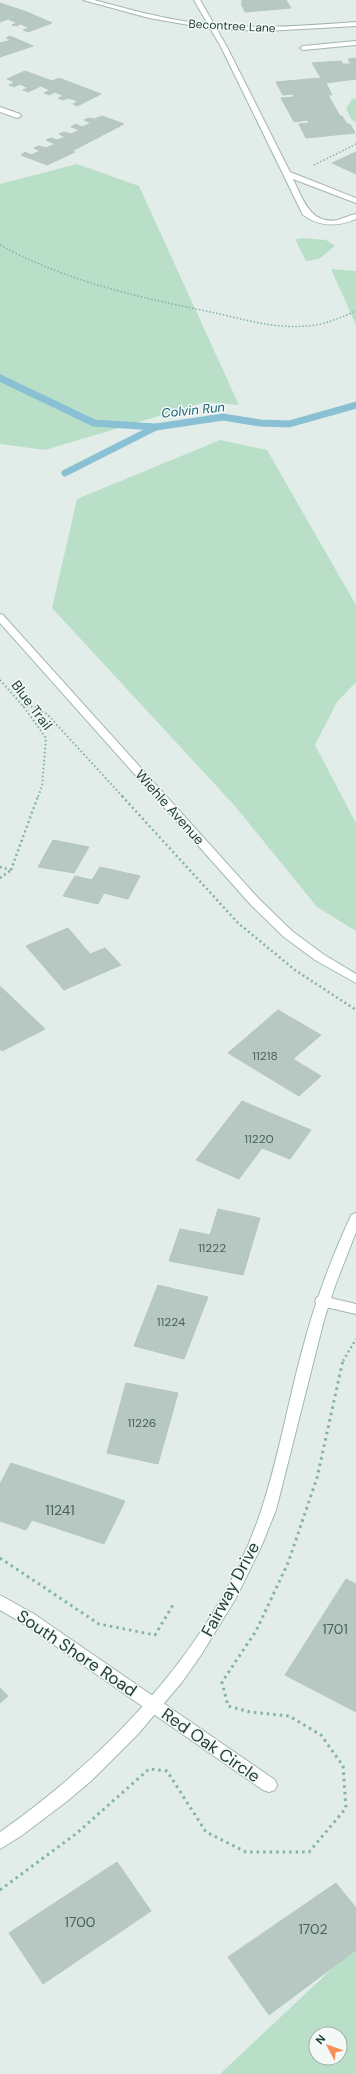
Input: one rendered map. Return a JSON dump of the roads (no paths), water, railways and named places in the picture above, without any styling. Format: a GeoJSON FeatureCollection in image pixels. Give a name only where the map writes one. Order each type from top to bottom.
{"type":"FeatureCollection","features":[{"type":"Feature","properties":{"kind":"street","name":"Becontree Lane"},"geometry":{"type":"LineString","coordinates":[[86,0],[161,20],[213,28],[289,29],[356,24]]}},
{"type":"Feature","properties":{"kind":"street"},"geometry":{"type":"LineString","coordinates":[[197,0],[287,172],[306,213],[315,220],[329,224],[341,223],[356,216]]}},
{"type":"Feature","properties":{"kind":"street"},"geometry":{"type":"LineString","coordinates":[[303,48],[356,43]]}},
{"type":"Feature","properties":{"kind":"street"},"geometry":{"type":"LineString","coordinates":[[0,109],[17,116]]}},
{"type":"Feature","properties":{"kind":"street"},"geometry":{"type":"LineString","coordinates":[[287,172],[356,201]]}},
{"type":"Feature","properties":{"kind":"street","name":"Wiehle Avenue"},"geometry":{"type":"LineString","coordinates":[[0,617],[255,902],[288,934],[319,957],[356,980]]}},
{"type":"Feature","properties":{"kind":"street","name":"Fairway Drive"},"geometry":{"type":"LineString","coordinates":[[0,1842],[60,1797],[115,1747],[154,1704],[212,1627],[248,1562],[272,1500],[314,1327],[322,1301],[346,1238],[356,1218]]}},
{"type":"Feature","properties":{"kind":"street"},"geometry":{"type":"LineString","coordinates":[[322,1301],[356,1309]]}},
{"type":"Feature","properties":{"kind":"street","name":"South Shore Road"},"geometry":{"type":"LineString","coordinates":[[0,1602],[29,1619],[154,1704]]}},
{"type":"Feature","properties":{"kind":"street","name":"Red Oak Circle"},"geometry":{"type":"LineString","coordinates":[[154,1704],[269,1785]]}},
{"type":"Feature","properties":{"kind":"waterway"},"geometry":{"type":"LineString","coordinates":[[0,378],[94,423],[155,427]]}},
{"type":"Feature","properties":{"kind":"waterway","name":"Colvin Run"},"geometry":{"type":"LineString","coordinates":[[65,473],[156,427],[223,417],[260,423],[289,424],[356,405]]}}]}
